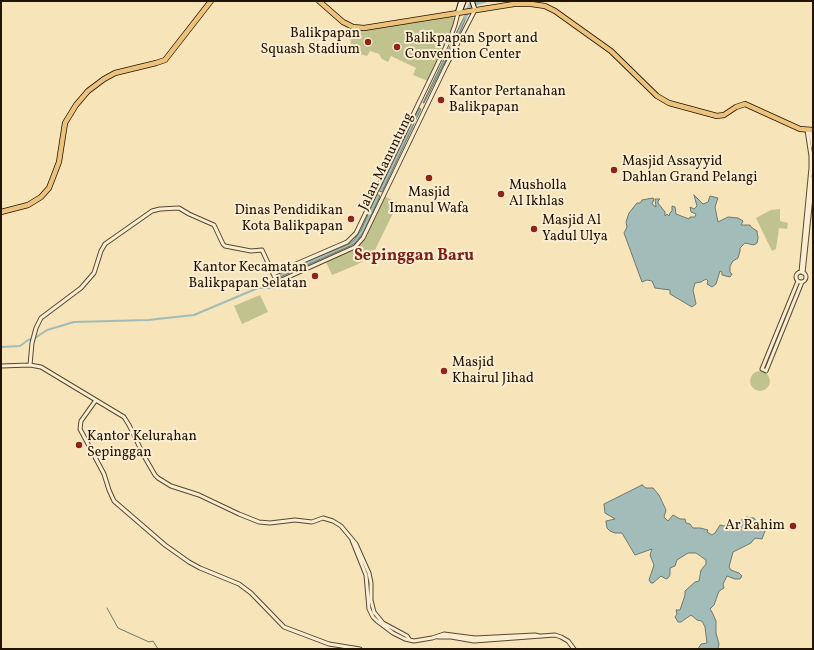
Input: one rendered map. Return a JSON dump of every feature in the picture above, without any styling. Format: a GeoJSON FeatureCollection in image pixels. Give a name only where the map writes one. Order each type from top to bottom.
{"type":"FeatureCollection","features":[{"type":"Feature","properties":{"kind":"highway"},"geometry":{"type":"LineString","coordinates":[[1,212],[28,205],[41,197],[49,188],[59,162],[65,122],[76,105],[88,91],[104,78],[115,73],[165,60],[211,1]]}},
{"type":"Feature","properties":{"kind":"highway"},"geometry":{"type":"LineString","coordinates":[[319,1],[340,20],[355,27],[364,28],[463,12],[473,9],[520,3],[545,6],[555,10],[611,51],[657,96],[666,102],[717,116],[724,115],[736,107],[744,104],[800,129],[810,130]]}},
{"type":"Feature","properties":{"kind":"main road"},"geometry":{"type":"LineString","coordinates":[[458,12],[461,1]]}},
{"type":"Feature","properties":{"kind":"main road"},"geometry":{"type":"LineString","coordinates":[[458,12],[464,1]]}},
{"type":"Feature","properties":{"kind":"main road"},"geometry":{"type":"LineString","coordinates":[[472,1],[473,9]]}},
{"type":"Feature","properties":{"kind":"street","name":"Jalan Manuntung"},"geometry":{"type":"LineString","coordinates":[[275,278],[348,251],[360,242],[473,9]]}},
{"type":"Feature","properties":{"kind":"street"},"geometry":{"type":"LineString","coordinates":[[30,365],[32,343],[38,322],[42,316],[81,288],[90,278],[95,270],[101,251],[105,244],[149,212],[179,208],[214,225],[225,246],[251,252],[262,250],[275,278],[347,242],[354,236],[387,171],[451,36],[458,12]]}},
{"type":"Feature","properties":{"kind":"street"},"geometry":{"type":"LineString","coordinates":[[810,130],[813,147]]}},
{"type":"Feature","properties":{"kind":"street"},"geometry":{"type":"LineString","coordinates":[[800,281],[766,371],[762,369],[800,281],[806,277],[802,272],[812,169],[810,130]]}},
{"type":"Feature","properties":{"kind":"street"},"geometry":{"type":"LineString","coordinates":[[811,182],[813,178]]}},
{"type":"Feature","properties":{"kind":"street"},"geometry":{"type":"LineString","coordinates":[[800,281],[796,276],[802,272]]}},
{"type":"Feature","properties":{"kind":"street"},"geometry":{"type":"LineString","coordinates":[[1,366],[30,365],[44,368],[125,418],[151,468],[158,478],[167,484],[199,495],[255,521],[270,523],[291,520],[312,522],[323,518],[333,520],[348,533],[352,540],[366,575],[370,610],[373,617],[387,630],[414,641],[438,637],[444,634],[475,638],[535,635],[561,636],[568,641],[574,649]]}},
{"type":"Feature","properties":{"kind":"street"},"geometry":{"type":"LineString","coordinates":[[96,400],[81,421],[80,429],[104,474],[114,501],[165,545],[190,562],[200,568],[239,584],[251,593],[284,627],[330,644],[360,649]]}},
{"type":"Feature","properties":{"kind":"green space","name":"Balikpapan Sport and Convention Center"},"geometry":{"type":"Polygon","coordinates":[[[452,15],[454,19],[453,28],[428,81],[413,75],[416,68],[391,56],[388,62],[382,59],[379,54],[370,51],[367,56],[353,52],[351,49],[350,29],[374,29],[452,15]]]}},
{"type":"Feature","properties":{"kind":"green space"},"geometry":{"type":"Polygon","coordinates":[[[384,196],[398,203],[375,250],[367,259],[332,275],[325,260],[354,247],[359,243],[384,196]]]}},
{"type":"Feature","properties":{"kind":"green space"},"geometry":{"type":"Polygon","coordinates":[[[780,209],[780,221],[788,223],[787,229],[779,228],[776,249],[772,251],[756,218],[771,210],[780,209]]]}},
{"type":"Feature","properties":{"kind":"green space"},"geometry":{"type":"Polygon","coordinates":[[[260,295],[268,312],[242,324],[234,306],[260,295]]]}},
{"type":"Feature","properties":{"kind":"green space"},"geometry":{"type":"Polygon","coordinates":[[[756,371],[764,371],[770,377],[770,385],[764,391],[756,391],[750,385],[750,377],[756,371]]]}},
{"type":"Feature","properties":{"kind":"water"},"geometry":{"type":"Polygon","coordinates":[[[464,17],[466,18],[460,32],[423,103],[464,17]]]}},
{"type":"Feature","properties":{"kind":"water"},"geometry":{"type":"Polygon","coordinates":[[[419,108],[421,109],[382,192],[379,191],[419,108]]]}},
{"type":"Feature","properties":{"kind":"water"},"geometry":{"type":"Polygon","coordinates":[[[377,194],[380,196],[363,233],[355,243],[278,278],[277,274],[349,244],[354,240],[361,230],[377,194]]]}},
{"type":"Feature","properties":{"kind":"water"},"geometry":{"type":"Polygon","coordinates":[[[694,195],[703,204],[708,202],[710,196],[718,198],[715,207],[718,222],[728,217],[738,218],[743,221],[741,225],[750,225],[757,231],[758,238],[757,243],[754,245],[745,243],[740,248],[738,258],[733,261],[730,266],[730,272],[732,274],[730,277],[722,275],[722,272],[720,271],[716,284],[712,287],[707,284],[708,281],[706,279],[695,283],[693,290],[696,304],[692,307],[670,294],[670,290],[655,288],[652,281],[647,280],[642,282],[624,233],[627,227],[626,222],[629,213],[637,203],[640,203],[642,200],[653,198],[652,204],[656,207],[655,199],[660,199],[658,203],[665,212],[665,216],[667,214],[669,216],[672,211],[672,206],[675,207],[676,214],[689,219],[690,217],[695,217],[696,214],[691,212],[690,207],[694,209],[697,206],[694,195]]]}},
{"type":"Feature","properties":{"kind":"water"},"geometry":{"type":"Polygon","coordinates":[[[642,485],[646,488],[653,488],[659,495],[666,510],[664,517],[668,521],[673,515],[680,519],[685,519],[686,523],[690,524],[693,528],[708,530],[707,532],[712,535],[720,525],[734,525],[746,517],[754,518],[757,522],[764,526],[765,531],[762,539],[755,538],[751,543],[733,552],[729,567],[731,570],[742,576],[740,579],[735,579],[727,576],[723,584],[724,588],[719,591],[714,605],[710,609],[716,621],[716,633],[719,644],[718,649],[698,649],[701,644],[707,643],[705,627],[702,621],[697,620],[691,615],[681,622],[678,622],[675,617],[677,614],[676,610],[680,610],[685,591],[695,582],[699,581],[701,570],[706,564],[706,560],[696,553],[688,553],[677,560],[675,566],[670,568],[670,575],[668,578],[666,579],[661,576],[651,583],[649,580],[654,565],[650,555],[652,549],[635,555],[622,533],[615,533],[607,528],[606,521],[615,519],[605,513],[604,504],[642,485]]]}},
{"type":"Feature","properties":{"kind":"waterway"},"geometry":{"type":"LineString","coordinates":[[465,18],[470,5],[485,1]]}},
{"type":"Feature","properties":{"kind":"waterway"},"geometry":{"type":"LineString","coordinates":[[1,347],[20,346],[47,330],[74,322],[148,320],[194,315],[258,288],[274,288],[284,285]]}},
{"type":"Feature","properties":{"kind":"waterway"},"geometry":{"type":"LineString","coordinates":[[107,608],[118,628],[149,642],[153,641],[158,649]]}},
{"type":"Feature","properties":{"kind":"place","name":"Balikpapan Squash Stadium"},"geometry":{"type":"Point","coordinates":[368,42]}},
{"type":"Feature","properties":{"kind":"place","name":"Balikpapan Sport and Convention Center"},"geometry":{"type":"Point","coordinates":[397,47]}},
{"type":"Feature","properties":{"kind":"place","name":"Kantor Pertanahan Balikpapan"},"geometry":{"type":"Point","coordinates":[441,100]}},
{"type":"Feature","properties":{"kind":"place","name":"Masjid Assayyid Dahlan Grand Pelangi"},"geometry":{"type":"Point","coordinates":[614,170]}},
{"type":"Feature","properties":{"kind":"place","name":"Masjid Imanul Wafa"},"geometry":{"type":"Point","coordinates":[429,178]}},
{"type":"Feature","properties":{"kind":"place","name":"Musholla Al Ikhlas"},"geometry":{"type":"Point","coordinates":[501,194]}},
{"type":"Feature","properties":{"kind":"place","name":"Dinas Pendidikan Kota Balikpapan"},"geometry":{"type":"Point","coordinates":[351,219]}},
{"type":"Feature","properties":{"kind":"place","name":"Masjid Al Yadul Ulya"},"geometry":{"type":"Point","coordinates":[534,229]}},
{"type":"Feature","properties":{"kind":"place","name":"Kantor Kecamatan Balikpapan Selatan"},"geometry":{"type":"Point","coordinates":[315,276]}},
{"type":"Feature","properties":{"kind":"place","name":"Masjid Khairul Jihad"},"geometry":{"type":"Point","coordinates":[444,371]}},
{"type":"Feature","properties":{"kind":"place","name":"Kantor Kelurahan Sepinggan"},"geometry":{"type":"Point","coordinates":[79,445]}},
{"type":"Feature","properties":{"kind":"place","name":"Ar Rahim"},"geometry":{"type":"Point","coordinates":[793,526]}},
{"type":"Feature","properties":{"kind":"district","name":"Sepinggan Baru"},"geometry":{"type":"Point","coordinates":[414,257]}}]}
